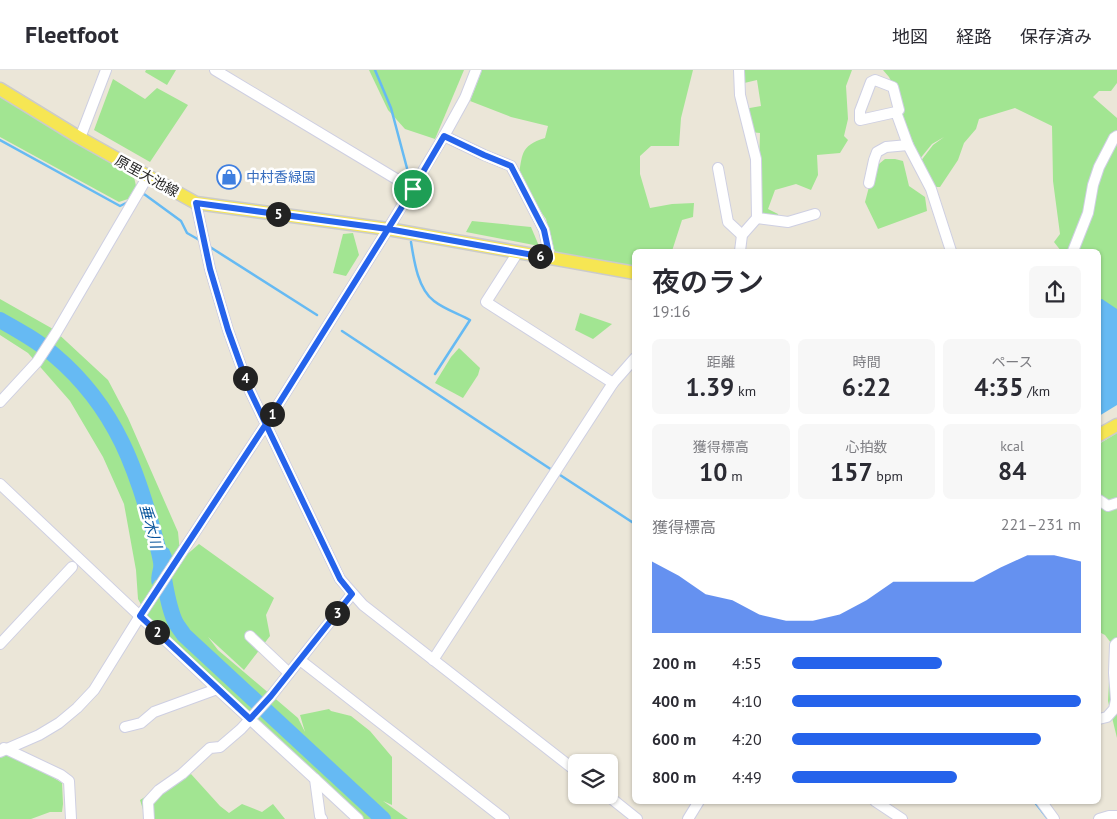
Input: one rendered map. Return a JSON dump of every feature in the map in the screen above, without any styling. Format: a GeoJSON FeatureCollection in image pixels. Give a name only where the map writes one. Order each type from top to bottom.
{"type":"FeatureCollection","features":[{"type":"Feature","properties":{"kind":"main road","name":"原里大池線"},"geometry":{"type":"LineString","coordinates":[[0,89],[80,138],[196,203],[388,229],[632,272]]}},
{"type":"Feature","properties":{"kind":"main road"},"geometry":{"type":"LineString","coordinates":[[1101,434],[1117,425]]}},
{"type":"Feature","properties":{"kind":"street"},"geometry":{"type":"LineString","coordinates":[[80,138],[106,70]]}},
{"type":"Feature","properties":{"kind":"street"},"geometry":{"type":"LineString","coordinates":[[214,70],[413,189]]}},
{"type":"Feature","properties":{"kind":"street"},"geometry":{"type":"LineString","coordinates":[[2,749],[39,735],[59,723],[94,690],[266,424],[413,189],[465,98],[476,70]]}},
{"type":"Feature","properties":{"kind":"street"},"geometry":{"type":"LineString","coordinates":[[740,70],[740,95],[756,159],[757,218],[742,235],[740,249]]}},
{"type":"Feature","properties":{"kind":"street"},"geometry":{"type":"LineString","coordinates":[[896,112],[860,120],[860,111],[871,82],[875,80],[893,87],[899,110],[896,112],[908,145],[931,189],[950,249]]}},
{"type":"Feature","properties":{"kind":"street"},"geometry":{"type":"LineString","coordinates":[[444,136],[511,166],[544,230],[550,258]]}},
{"type":"Feature","properties":{"kind":"street"},"geometry":{"type":"LineString","coordinates":[[1074,249],[1088,213],[1099,167],[1114,138],[1117,136]]}},
{"type":"Feature","properties":{"kind":"street"},"geometry":{"type":"LineString","coordinates":[[869,183],[877,152],[886,147],[908,145]]}},
{"type":"Feature","properties":{"kind":"street"},"geometry":{"type":"LineString","coordinates":[[718,168],[728,222],[742,235]]}},
{"type":"Feature","properties":{"kind":"street"},"geometry":{"type":"LineString","coordinates":[[0,402],[37,362],[56,333],[148,176]]}},
{"type":"Feature","properties":{"kind":"street"},"geometry":{"type":"LineString","coordinates":[[196,203],[228,330],[250,391],[340,579],[363,605],[568,765]]}},
{"type":"Feature","properties":{"kind":"street"},"geometry":{"type":"LineString","coordinates":[[757,218],[788,222],[814,214]]}},
{"type":"Feature","properties":{"kind":"street"},"geometry":{"type":"LineString","coordinates":[[518,252],[486,302],[613,383]]}},
{"type":"Feature","properties":{"kind":"street"},"geometry":{"type":"LineString","coordinates":[[433,660],[613,383],[632,363]]}},
{"type":"Feature","properties":{"kind":"street"},"geometry":{"type":"LineString","coordinates":[[1,487],[217,689],[252,716],[358,819]]}},
{"type":"Feature","properties":{"kind":"street"},"geometry":{"type":"LineString","coordinates":[[1101,501],[1108,506],[1117,503]]}},
{"type":"Feature","properties":{"kind":"street"},"geometry":{"type":"LineString","coordinates":[[0,644],[72,567]]}},
{"type":"Feature","properties":{"kind":"street"},"geometry":{"type":"LineString","coordinates":[[149,819],[148,802],[159,790],[182,774],[210,748],[220,747],[241,730],[271,696],[352,594]]}},
{"type":"Feature","properties":{"kind":"street"},"geometry":{"type":"LineString","coordinates":[[250,636],[289,673]]}},
{"type":"Feature","properties":{"kind":"street"},"geometry":{"type":"LineString","coordinates":[[1101,718],[1107,717],[1114,709],[1116,700],[1114,663],[1115,645],[1117,643]]}},
{"type":"Feature","properties":{"kind":"street"},"geometry":{"type":"LineString","coordinates":[[300,660],[504,819]]}},
{"type":"Feature","properties":{"kind":"street"},"geometry":{"type":"LineString","coordinates":[[125,727],[141,723],[154,712],[217,689]]}},
{"type":"Feature","properties":{"kind":"street"},"geometry":{"type":"LineString","coordinates":[[2,749],[61,774],[69,780],[71,819]]}},
{"type":"Feature","properties":{"kind":"street"},"geometry":{"type":"LineString","coordinates":[[315,779],[322,819]]}},
{"type":"Feature","properties":{"kind":"street"},"geometry":{"type":"LineString","coordinates":[[618,804],[638,819]]}},
{"type":"Feature","properties":{"kind":"street"},"geometry":{"type":"LineString","coordinates":[[688,819],[697,804]]}},
{"type":"Feature","properties":{"kind":"street"},"geometry":{"type":"LineString","coordinates":[[880,804],[902,819]]}},
{"type":"Feature","properties":{"kind":"street"},"geometry":{"type":"LineString","coordinates":[[1043,804],[1054,819]]}},
{"type":"Feature","properties":{"kind":"street"},"geometry":{"type":"LineString","coordinates":[[1099,819],[1117,816]]}},
{"type":"Feature","properties":{"kind":"green space"},"geometry":{"type":"Polygon","coordinates":[[[146,70],[176,70],[167,85],[145,72],[146,70]]]}},
{"type":"Feature","properties":{"kind":"green space"},"geometry":{"type":"Polygon","coordinates":[[[369,70],[464,70],[435,139],[405,129],[388,110],[369,70]]]}},
{"type":"Feature","properties":{"kind":"green space"},"geometry":{"type":"Polygon","coordinates":[[[482,70],[693,70],[681,118],[679,146],[651,146],[640,156],[640,174],[650,208],[694,203],[693,217],[682,220],[673,249],[632,249],[632,267],[556,256],[546,219],[518,179],[526,148],[545,138],[548,126],[511,117],[470,101],[482,70]]]}},
{"type":"Feature","properties":{"kind":"green space"},"geometry":{"type":"Polygon","coordinates":[[[740,70],[852,70],[846,86],[848,119],[844,136],[848,140],[840,153],[817,155],[818,175],[811,190],[796,184],[775,190],[768,209],[778,214],[779,219],[761,217],[760,133],[750,132],[744,109],[761,106],[757,80],[740,84],[740,70]]]}},
{"type":"Feature","properties":{"kind":"green space"},"geometry":{"type":"Polygon","coordinates":[[[883,70],[1117,70],[1117,83],[1111,91],[1099,91],[1093,97],[1117,118],[1117,317],[1101,307],[1101,249],[1059,249],[1054,242],[1060,234],[1053,181],[1052,126],[1015,108],[979,119],[976,129],[964,143],[958,160],[940,187],[935,187],[920,162],[933,145],[944,137],[932,144],[919,160],[908,145],[895,89],[883,70]]]}},
{"type":"Feature","properties":{"kind":"green space"},"geometry":{"type":"Polygon","coordinates":[[[113,79],[145,99],[157,88],[188,105],[150,162],[94,130],[113,79]]]}},
{"type":"Feature","properties":{"kind":"green space"},"geometry":{"type":"Polygon","coordinates":[[[0,97],[134,177],[136,186],[128,199],[119,202],[0,137],[0,97]]]}},
{"type":"Feature","properties":{"kind":"green space"},"geometry":{"type":"Polygon","coordinates":[[[885,159],[903,161],[909,186],[925,197],[927,211],[878,229],[865,202],[874,168],[885,159]]]}},
{"type":"Feature","properties":{"kind":"green space"},"geometry":{"type":"Polygon","coordinates":[[[472,221],[531,227],[539,246],[466,232],[472,221]]]}},
{"type":"Feature","properties":{"kind":"green space"},"geometry":{"type":"Polygon","coordinates":[[[353,233],[359,255],[346,276],[333,273],[343,234],[353,233]]]}},
{"type":"Feature","properties":{"kind":"green space"},"geometry":{"type":"Polygon","coordinates":[[[0,299],[53,329],[108,380],[128,418],[178,532],[181,564],[184,557],[199,544],[274,598],[266,615],[270,636],[244,670],[208,637],[218,650],[298,718],[305,732],[300,715],[329,709],[351,716],[370,731],[392,757],[392,805],[383,801],[408,819],[362,819],[150,621],[138,599],[136,570],[124,504],[103,457],[70,401],[28,353],[0,335],[0,299]]]}},
{"type":"Feature","properties":{"kind":"green space"},"geometry":{"type":"Polygon","coordinates":[[[580,313],[612,324],[593,339],[575,330],[580,313]]]}},
{"type":"Feature","properties":{"kind":"green space"},"geometry":{"type":"Polygon","coordinates":[[[459,348],[480,368],[478,375],[463,398],[435,383],[451,357],[459,348]]]}},
{"type":"Feature","properties":{"kind":"green space"},"geometry":{"type":"Polygon","coordinates":[[[1117,433],[1117,738],[1108,701],[1111,643],[1101,633],[1101,443],[1117,433]]]}},
{"type":"Feature","properties":{"kind":"green space"},"geometry":{"type":"Polygon","coordinates":[[[5,754],[35,766],[62,783],[62,812],[50,812],[31,819],[0,819],[0,756],[5,754]]]}},
{"type":"Feature","properties":{"kind":"green space"},"geometry":{"type":"Polygon","coordinates":[[[191,774],[220,806],[229,813],[242,804],[262,812],[273,804],[285,819],[146,819],[140,800],[173,780],[191,774]]]}},
{"type":"Feature","properties":{"kind":"water"},"geometry":{"type":"Polygon","coordinates":[[[1101,299],[1117,309],[1117,405],[1101,415],[1101,299]]]}},
{"type":"Feature","properties":{"kind":"water"},"geometry":{"type":"Polygon","coordinates":[[[147,523],[151,523],[156,540],[169,549],[172,556],[152,585],[151,577],[154,558],[147,523]]]}},
{"type":"Feature","properties":{"kind":"waterway"},"geometry":{"type":"LineString","coordinates":[[375,70],[391,108],[408,172],[405,176]]}},
{"type":"Feature","properties":{"kind":"waterway"},"geometry":{"type":"LineString","coordinates":[[0,140],[120,206],[128,202]]}},
{"type":"Feature","properties":{"kind":"waterway"},"geometry":{"type":"LineString","coordinates":[[140,196],[144,194],[181,221],[187,233],[201,241]]}},
{"type":"Feature","properties":{"kind":"waterway"},"geometry":{"type":"LineString","coordinates":[[411,242],[420,282],[429,296],[442,306],[470,320],[435,374]]}},
{"type":"Feature","properties":{"kind":"waterway"},"geometry":{"type":"LineString","coordinates":[[210,247],[317,315]]}},
{"type":"Feature","properties":{"kind":"waterway","name":"垂木川"},"geometry":{"type":"LineString","coordinates":[[0,320],[35,340],[54,355],[76,375],[109,419],[122,443],[142,493],[158,548],[171,611],[184,635],[383,819]]}},
{"type":"Feature","properties":{"kind":"waterway"},"geometry":{"type":"LineString","coordinates":[[342,331],[552,470]]}},
{"type":"Feature","properties":{"kind":"waterway"},"geometry":{"type":"LineString","coordinates":[[557,473],[632,522]]}},
{"type":"Feature","properties":{"kind":"waterway"},"geometry":{"type":"LineString","coordinates":[[1036,804],[1048,819]]}},
{"type":"Feature","properties":{"kind":"place","name":"中村香緑園"},"geometry":{"type":"Point","coordinates":[229,177]}},
{"type":"Feature","properties":{"kind":"route"},"geometry":{"type":"LineString","coordinates":[[413,189],[388,229],[266,424],[140,616],[250,719],[271,696],[352,594],[340,579],[266,424],[250,391],[228,330],[210,269],[196,203],[388,229],[550,258],[544,230],[511,166],[444,136],[413,189]]}}]}
